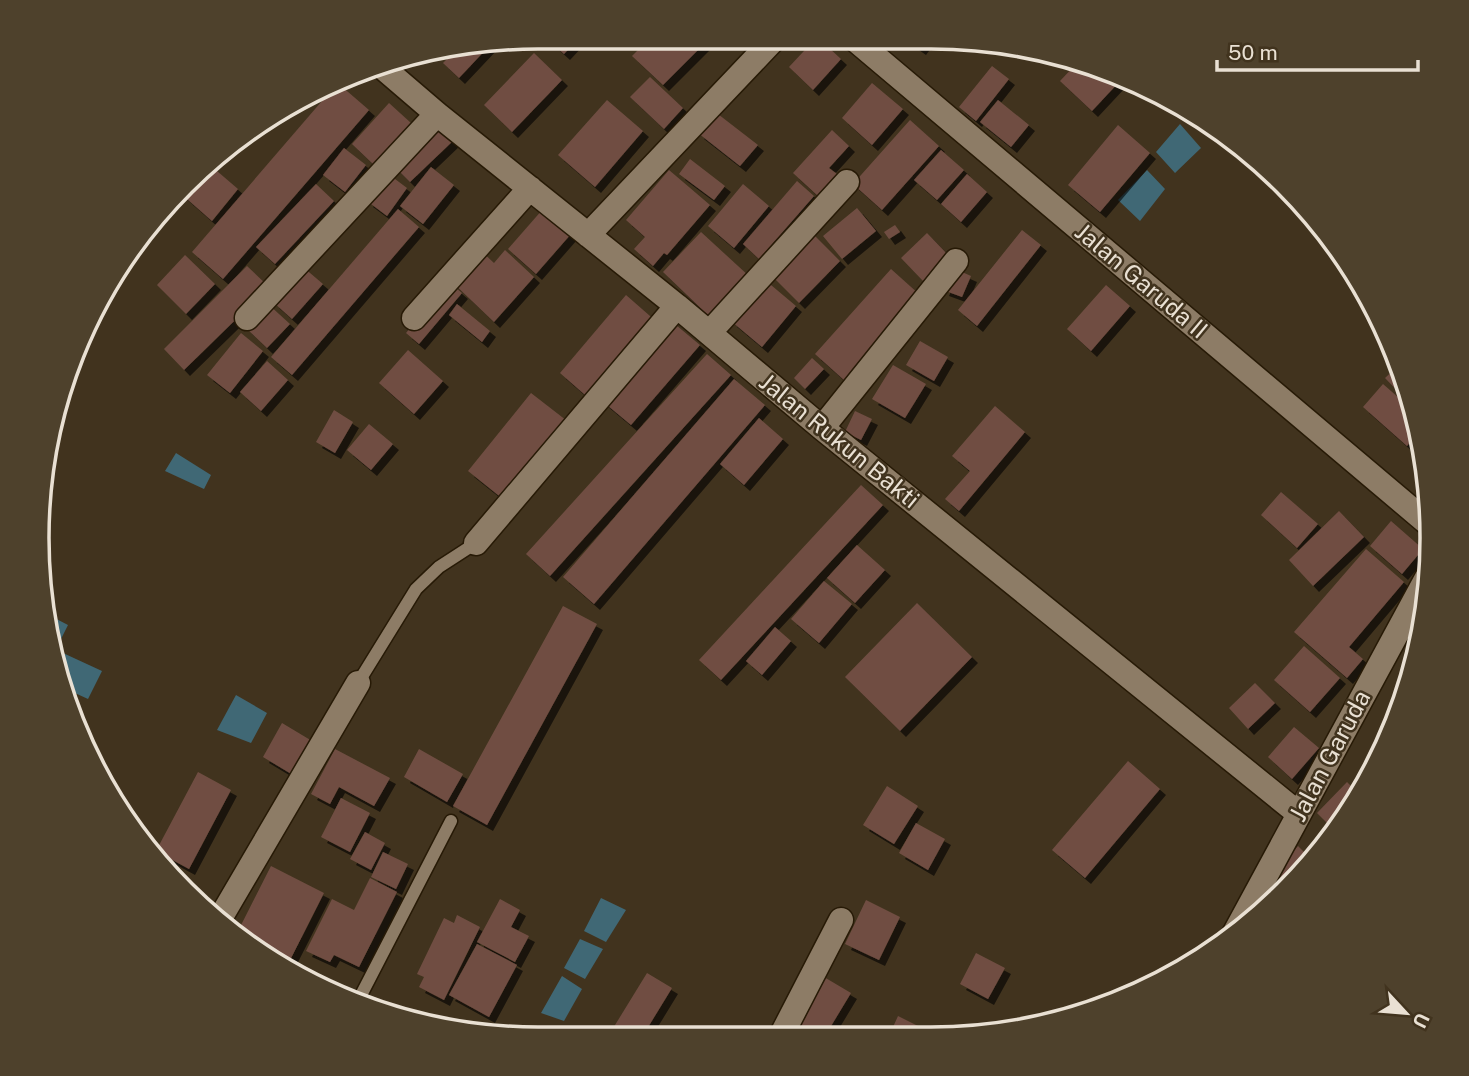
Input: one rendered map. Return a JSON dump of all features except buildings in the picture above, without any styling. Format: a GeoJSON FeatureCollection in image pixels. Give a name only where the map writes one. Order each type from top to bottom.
{"type":"FeatureCollection","features":[{"type":"Feature","properties":{"kind":"street"},"geometry":{"type":"LineString","coordinates":[[588,235],[765,49]]}},
{"type":"Feature","properties":{"kind":"street","name":"Jalan Garuda II"},"geometry":{"type":"LineString","coordinates":[[866,49],[1419,516]]}},
{"type":"Feature","properties":{"kind":"street","name":"Jalan Rukun Bakti"},"geometry":{"type":"LineString","coordinates":[[389,73],[1299,814]]}},
{"type":"Feature","properties":{"kind":"street"},"geometry":{"type":"LineString","coordinates":[[247,318],[437,114]]}},
{"type":"Feature","properties":{"kind":"street"},"geometry":{"type":"LineString","coordinates":[[709,333],[847,182]]}},
{"type":"Feature","properties":{"kind":"street"},"geometry":{"type":"LineString","coordinates":[[414,318],[530,188]]}},
{"type":"Feature","properties":{"kind":"street"},"geometry":{"type":"LineString","coordinates":[[822,428],[956,261]]}},
{"type":"Feature","properties":{"kind":"street"},"geometry":{"type":"LineString","coordinates":[[476,542],[677,306]]}},
{"type":"Feature","properties":{"kind":"street","name":"Jalan Garuda"},"geometry":{"type":"LineString","coordinates":[[1246,912],[1416,597]]}},
{"type":"Feature","properties":{"kind":"street"},"geometry":{"type":"LineString","coordinates":[[224,912],[358,683]]}},
{"type":"Feature","properties":{"kind":"street"},"geometry":{"type":"LineString","coordinates":[[785,1027],[841,920]]}},
{"type":"Feature","properties":{"kind":"lane"},"geometry":{"type":"LineString","coordinates":[[358,683],[416,589],[439,567],[476,542]]}},
{"type":"Feature","properties":{"kind":"lane"},"geometry":{"type":"LineString","coordinates":[[362,994],[451,821]]}},
{"type":"Feature","properties":{"kind":"water"},"geometry":{"type":"Polygon","coordinates":[[[1180,124],[1201,148],[1175,173],[1156,152],[1180,124]]]}},
{"type":"Feature","properties":{"kind":"water"},"geometry":{"type":"Polygon","coordinates":[[[1147,170],[1165,189],[1140,221],[1118,200],[1147,170]]]}},
{"type":"Feature","properties":{"kind":"water"},"geometry":{"type":"Polygon","coordinates":[[[176,453],[211,475],[204,489],[165,471],[176,453]]]}},
{"type":"Feature","properties":{"kind":"water"},"geometry":{"type":"Polygon","coordinates":[[[56,619],[68,625],[60,641],[56,619]]]}},
{"type":"Feature","properties":{"kind":"water"},"geometry":{"type":"Polygon","coordinates":[[[63,653],[102,671],[88,699],[74,693],[63,653]]]}},
{"type":"Feature","properties":{"kind":"water"},"geometry":{"type":"Polygon","coordinates":[[[236,695],[267,713],[251,743],[217,730],[236,695]]]}},
{"type":"Feature","properties":{"kind":"water"},"geometry":{"type":"Polygon","coordinates":[[[601,898],[626,910],[606,942],[584,931],[601,898]]]}},
{"type":"Feature","properties":{"kind":"water"},"geometry":{"type":"Polygon","coordinates":[[[580,939],[603,949],[585,979],[564,968],[580,939]]]}},
{"type":"Feature","properties":{"kind":"water"},"geometry":{"type":"Polygon","coordinates":[[[562,976],[582,989],[564,1021],[541,1013],[562,976]]]}}]}
